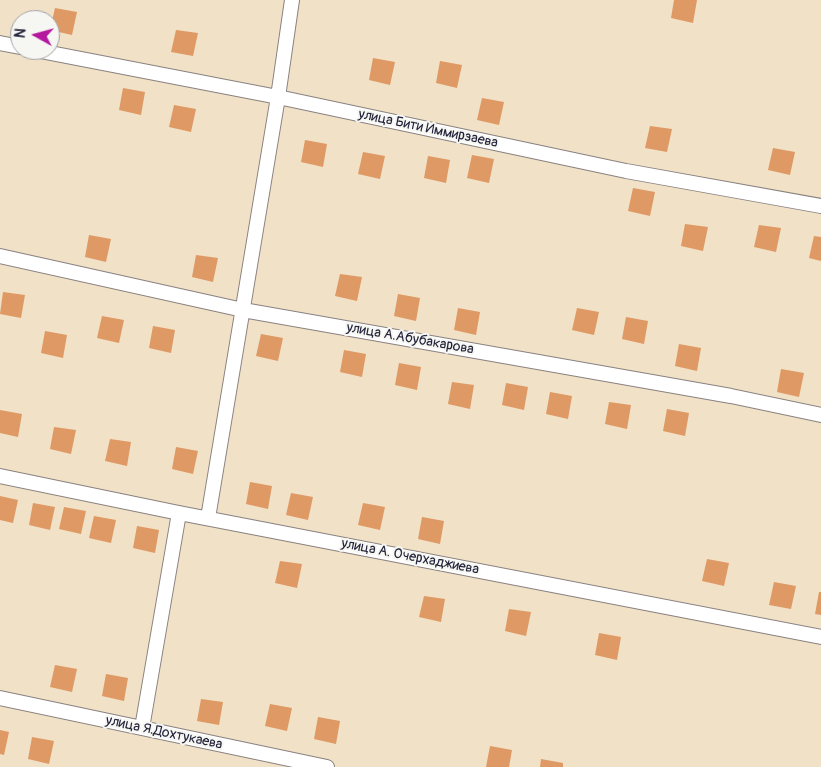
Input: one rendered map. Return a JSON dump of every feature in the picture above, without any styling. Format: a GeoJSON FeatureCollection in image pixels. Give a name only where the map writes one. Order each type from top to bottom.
{"type":"FeatureCollection","features":[{"type":"Feature","properties":{"kind":"street"},"geometry":{"type":"LineString","coordinates":[[208,518],[278,97],[292,0]]}},
{"type":"Feature","properties":{"kind":"street","name":"улица Бити Иммирзаева"},"geometry":{"type":"LineString","coordinates":[[60,55],[278,97],[626,171],[821,206]]}},
{"type":"Feature","properties":{"kind":"street","name":"улица А.Абубакарова"},"geometry":{"type":"LineString","coordinates":[[0,256],[243,310],[731,396],[821,415]]}},
{"type":"Feature","properties":{"kind":"street","name":"улица А. Очерхаджиева"},"geometry":{"type":"LineString","coordinates":[[0,476],[179,513],[821,637]]}},
{"type":"Feature","properties":{"kind":"street"},"geometry":{"type":"LineString","coordinates":[[142,728],[179,513]]}},
{"type":"Feature","properties":{"kind":"street","name":"улица Я.Дохтукаева"},"geometry":{"type":"LineString","coordinates":[[0,698],[327,767]]}},
{"type":"Feature","properties":{"kind":"building"},"geometry":{"type":"Polygon","coordinates":[[[674,0],[697,0],[693,23],[671,18],[674,0]]]}},
{"type":"Feature","properties":{"kind":"building"},"geometry":{"type":"Polygon","coordinates":[[[55,8],[77,12],[72,35],[60,32],[60,10],[55,10],[55,8]]]}},
{"type":"Feature","properties":{"kind":"building"},"geometry":{"type":"Polygon","coordinates":[[[176,30],[198,33],[193,56],[171,52],[176,30]]]}},
{"type":"Feature","properties":{"kind":"building"},"geometry":{"type":"Polygon","coordinates":[[[373,58],[395,62],[390,85],[369,80],[373,58]]]}},
{"type":"Feature","properties":{"kind":"building"},"geometry":{"type":"Polygon","coordinates":[[[440,61],[462,65],[457,88],[436,83],[440,61]]]}},
{"type":"Feature","properties":{"kind":"building"},"geometry":{"type":"Polygon","coordinates":[[[123,88],[145,92],[141,115],[119,110],[123,88]]]}},
{"type":"Feature","properties":{"kind":"building"},"geometry":{"type":"Polygon","coordinates":[[[482,98],[504,102],[499,125],[477,120],[482,98]]]}},
{"type":"Feature","properties":{"kind":"building"},"geometry":{"type":"Polygon","coordinates":[[[174,105],[196,109],[191,132],[169,127],[174,105]]]}},
{"type":"Feature","properties":{"kind":"building"},"geometry":{"type":"Polygon","coordinates":[[[650,126],[672,129],[667,152],[645,148],[650,126]]]}},
{"type":"Feature","properties":{"kind":"building"},"geometry":{"type":"Polygon","coordinates":[[[305,140],[327,144],[323,167],[301,162],[305,140]]]}},
{"type":"Feature","properties":{"kind":"building"},"geometry":{"type":"Polygon","coordinates":[[[773,148],[795,152],[790,175],[768,170],[773,148]]]}},
{"type":"Feature","properties":{"kind":"building"},"geometry":{"type":"Polygon","coordinates":[[[363,152],[385,156],[380,179],[358,174],[363,152]]]}},
{"type":"Feature","properties":{"kind":"building"},"geometry":{"type":"Polygon","coordinates":[[[472,155],[494,159],[489,183],[467,178],[472,155]]]}},
{"type":"Feature","properties":{"kind":"building"},"geometry":{"type":"Polygon","coordinates":[[[428,156],[450,160],[446,183],[424,178],[428,156]]]}},
{"type":"Feature","properties":{"kind":"building"},"geometry":{"type":"Polygon","coordinates":[[[633,188],[655,192],[650,216],[628,211],[633,188]]]}},
{"type":"Feature","properties":{"kind":"building"},"geometry":{"type":"Polygon","coordinates":[[[685,224],[708,227],[703,251],[681,246],[685,224]]]}},
{"type":"Feature","properties":{"kind":"building"},"geometry":{"type":"Polygon","coordinates":[[[759,225],[781,228],[776,252],[754,247],[759,225]]]}},
{"type":"Feature","properties":{"kind":"building"},"geometry":{"type":"Polygon","coordinates":[[[89,235],[111,239],[106,262],[85,257],[89,235]]]}},
{"type":"Feature","properties":{"kind":"building"},"geometry":{"type":"Polygon","coordinates":[[[814,236],[821,237],[821,261],[809,258],[814,236]]]}},
{"type":"Feature","properties":{"kind":"building"},"geometry":{"type":"Polygon","coordinates":[[[196,255],[218,258],[213,282],[192,277],[196,255]]]}},
{"type":"Feature","properties":{"kind":"building"},"geometry":{"type":"Polygon","coordinates":[[[340,274],[362,277],[357,301],[335,296],[340,274]]]}},
{"type":"Feature","properties":{"kind":"building"},"geometry":{"type":"Polygon","coordinates":[[[3,292],[25,295],[21,318],[0,314],[3,292]]]}},
{"type":"Feature","properties":{"kind":"building"},"geometry":{"type":"Polygon","coordinates":[[[398,294],[420,298],[416,321],[394,316],[398,294]]]}},
{"type":"Feature","properties":{"kind":"building"},"geometry":{"type":"Polygon","coordinates":[[[458,308],[480,312],[476,335],[454,330],[458,308]]]}},
{"type":"Feature","properties":{"kind":"building"},"geometry":{"type":"Polygon","coordinates":[[[577,308],[599,312],[594,335],[572,330],[577,308]]]}},
{"type":"Feature","properties":{"kind":"building"},"geometry":{"type":"Polygon","coordinates":[[[102,316],[124,320],[119,343],[97,338],[102,316]]]}},
{"type":"Feature","properties":{"kind":"building"},"geometry":{"type":"Polygon","coordinates":[[[626,317],[648,321],[644,344],[622,339],[626,317]]]}},
{"type":"Feature","properties":{"kind":"building"},"geometry":{"type":"Polygon","coordinates":[[[153,326],[175,330],[171,353],[149,348],[153,326]]]}},
{"type":"Feature","properties":{"kind":"building"},"geometry":{"type":"Polygon","coordinates":[[[45,331],[67,335],[63,358],[41,353],[45,331]]]}},
{"type":"Feature","properties":{"kind":"building"},"geometry":{"type":"Polygon","coordinates":[[[261,334],[283,338],[278,361],[256,356],[261,334]]]}},
{"type":"Feature","properties":{"kind":"building"},"geometry":{"type":"Polygon","coordinates":[[[679,344],[701,348],[697,371],[675,366],[679,344]]]}},
{"type":"Feature","properties":{"kind":"building"},"geometry":{"type":"Polygon","coordinates":[[[344,350],[366,354],[362,377],[340,372],[344,350]]]}},
{"type":"Feature","properties":{"kind":"building"},"geometry":{"type":"Polygon","coordinates":[[[399,363],[421,367],[417,390],[395,385],[399,363]]]}},
{"type":"Feature","properties":{"kind":"building"},"geometry":{"type":"Polygon","coordinates":[[[781,369],[804,373],[799,397],[777,392],[781,369]]]}},
{"type":"Feature","properties":{"kind":"building"},"geometry":{"type":"Polygon","coordinates":[[[452,382],[474,385],[470,409],[448,404],[452,382]]]}},
{"type":"Feature","properties":{"kind":"building"},"geometry":{"type":"Polygon","coordinates":[[[506,383],[528,387],[524,410],[502,405],[506,383]]]}},
{"type":"Feature","properties":{"kind":"building"},"geometry":{"type":"Polygon","coordinates":[[[550,392],[572,396],[568,419],[546,414],[550,392]]]}},
{"type":"Feature","properties":{"kind":"building"},"geometry":{"type":"Polygon","coordinates":[[[609,402],[631,405],[627,429],[605,424],[609,402]]]}},
{"type":"Feature","properties":{"kind":"building"},"geometry":{"type":"Polygon","coordinates":[[[667,409],[689,413],[685,436],[663,431],[667,409]]]}},
{"type":"Feature","properties":{"kind":"building"},"geometry":{"type":"Polygon","coordinates":[[[0,410],[22,414],[18,437],[0,433],[0,410]]]}},
{"type":"Feature","properties":{"kind":"building"},"geometry":{"type":"Polygon","coordinates":[[[54,427],[76,430],[71,454],[50,449],[54,427]]]}},
{"type":"Feature","properties":{"kind":"building"},"geometry":{"type":"Polygon","coordinates":[[[110,439],[131,442],[127,466],[105,461],[110,439]]]}},
{"type":"Feature","properties":{"kind":"building"},"geometry":{"type":"Polygon","coordinates":[[[176,447],[198,451],[193,474],[172,469],[176,447]]]}},
{"type":"Feature","properties":{"kind":"building"},"geometry":{"type":"Polygon","coordinates":[[[250,482],[272,486],[268,509],[246,504],[250,482]]]}},
{"type":"Feature","properties":{"kind":"building"},"geometry":{"type":"Polygon","coordinates":[[[291,493],[313,497],[308,520],[286,515],[291,493]]]}},
{"type":"Feature","properties":{"kind":"building"},"geometry":{"type":"Polygon","coordinates":[[[0,496],[18,500],[13,523],[0,520],[0,496]]]}},
{"type":"Feature","properties":{"kind":"building"},"geometry":{"type":"Polygon","coordinates":[[[33,503],[55,507],[50,530],[29,525],[33,503]]]}},
{"type":"Feature","properties":{"kind":"building"},"geometry":{"type":"Polygon","coordinates":[[[363,503],[385,507],[380,530],[358,525],[363,503]]]}},
{"type":"Feature","properties":{"kind":"building"},"geometry":{"type":"Polygon","coordinates":[[[64,507],[86,511],[81,534],[59,529],[64,507]]]}},
{"type":"Feature","properties":{"kind":"building"},"geometry":{"type":"Polygon","coordinates":[[[94,516],[116,520],[111,543],[89,538],[94,516]]]}},
{"type":"Feature","properties":{"kind":"building"},"geometry":{"type":"Polygon","coordinates":[[[422,517],[444,521],[440,544],[418,539],[422,517]]]}},
{"type":"Feature","properties":{"kind":"building"},"geometry":{"type":"Polygon","coordinates":[[[137,526],[159,530],[155,553],[133,548],[137,526]]]}},
{"type":"Feature","properties":{"kind":"building"},"geometry":{"type":"Polygon","coordinates":[[[707,559],[729,563],[724,586],[702,581],[707,559]]]}},
{"type":"Feature","properties":{"kind":"building"},"geometry":{"type":"Polygon","coordinates":[[[280,561],[302,564],[297,588],[275,583],[280,561]]]}},
{"type":"Feature","properties":{"kind":"building"},"geometry":{"type":"Polygon","coordinates":[[[774,582],[796,586],[791,609],[769,605],[774,582]]]}},
{"type":"Feature","properties":{"kind":"building"},"geometry":{"type":"Polygon","coordinates":[[[819,592],[821,592],[821,615],[815,614],[819,592]]]}},
{"type":"Feature","properties":{"kind":"building"},"geometry":{"type":"Polygon","coordinates":[[[424,596],[445,599],[441,622],[419,617],[424,596]]]}},
{"type":"Feature","properties":{"kind":"building"},"geometry":{"type":"Polygon","coordinates":[[[509,609],[531,612],[526,636],[505,631],[509,609]]]}},
{"type":"Feature","properties":{"kind":"building"},"geometry":{"type":"Polygon","coordinates":[[[599,633],[621,637],[617,660],[595,655],[599,633]]]}},
{"type":"Feature","properties":{"kind":"building"},"geometry":{"type":"Polygon","coordinates":[[[55,665],[77,669],[72,692],[50,687],[55,665]]]}},
{"type":"Feature","properties":{"kind":"building"},"geometry":{"type":"Polygon","coordinates":[[[106,674],[128,678],[124,701],[102,696],[106,674]]]}},
{"type":"Feature","properties":{"kind":"building"},"geometry":{"type":"Polygon","coordinates":[[[201,699],[223,702],[219,725],[197,721],[201,699]]]}},
{"type":"Feature","properties":{"kind":"building"},"geometry":{"type":"Polygon","coordinates":[[[270,704],[292,708],[287,731],[265,726],[270,704]]]}},
{"type":"Feature","properties":{"kind":"building"},"geometry":{"type":"Polygon","coordinates":[[[318,717],[340,721],[336,744],[314,739],[318,717]]]}},
{"type":"Feature","properties":{"kind":"building"},"geometry":{"type":"Polygon","coordinates":[[[0,730],[9,732],[4,755],[0,754],[0,730]]]}},
{"type":"Feature","properties":{"kind":"building"},"geometry":{"type":"Polygon","coordinates":[[[32,737],[54,741],[49,764],[28,759],[32,737]]]}},
{"type":"Feature","properties":{"kind":"building"},"geometry":{"type":"Polygon","coordinates":[[[490,746],[512,750],[509,767],[486,767],[490,746]]]}},
{"type":"Feature","properties":{"kind":"building"},"geometry":{"type":"Polygon","coordinates":[[[541,759],[563,763],[563,767],[540,767],[541,759]]]}}]}
